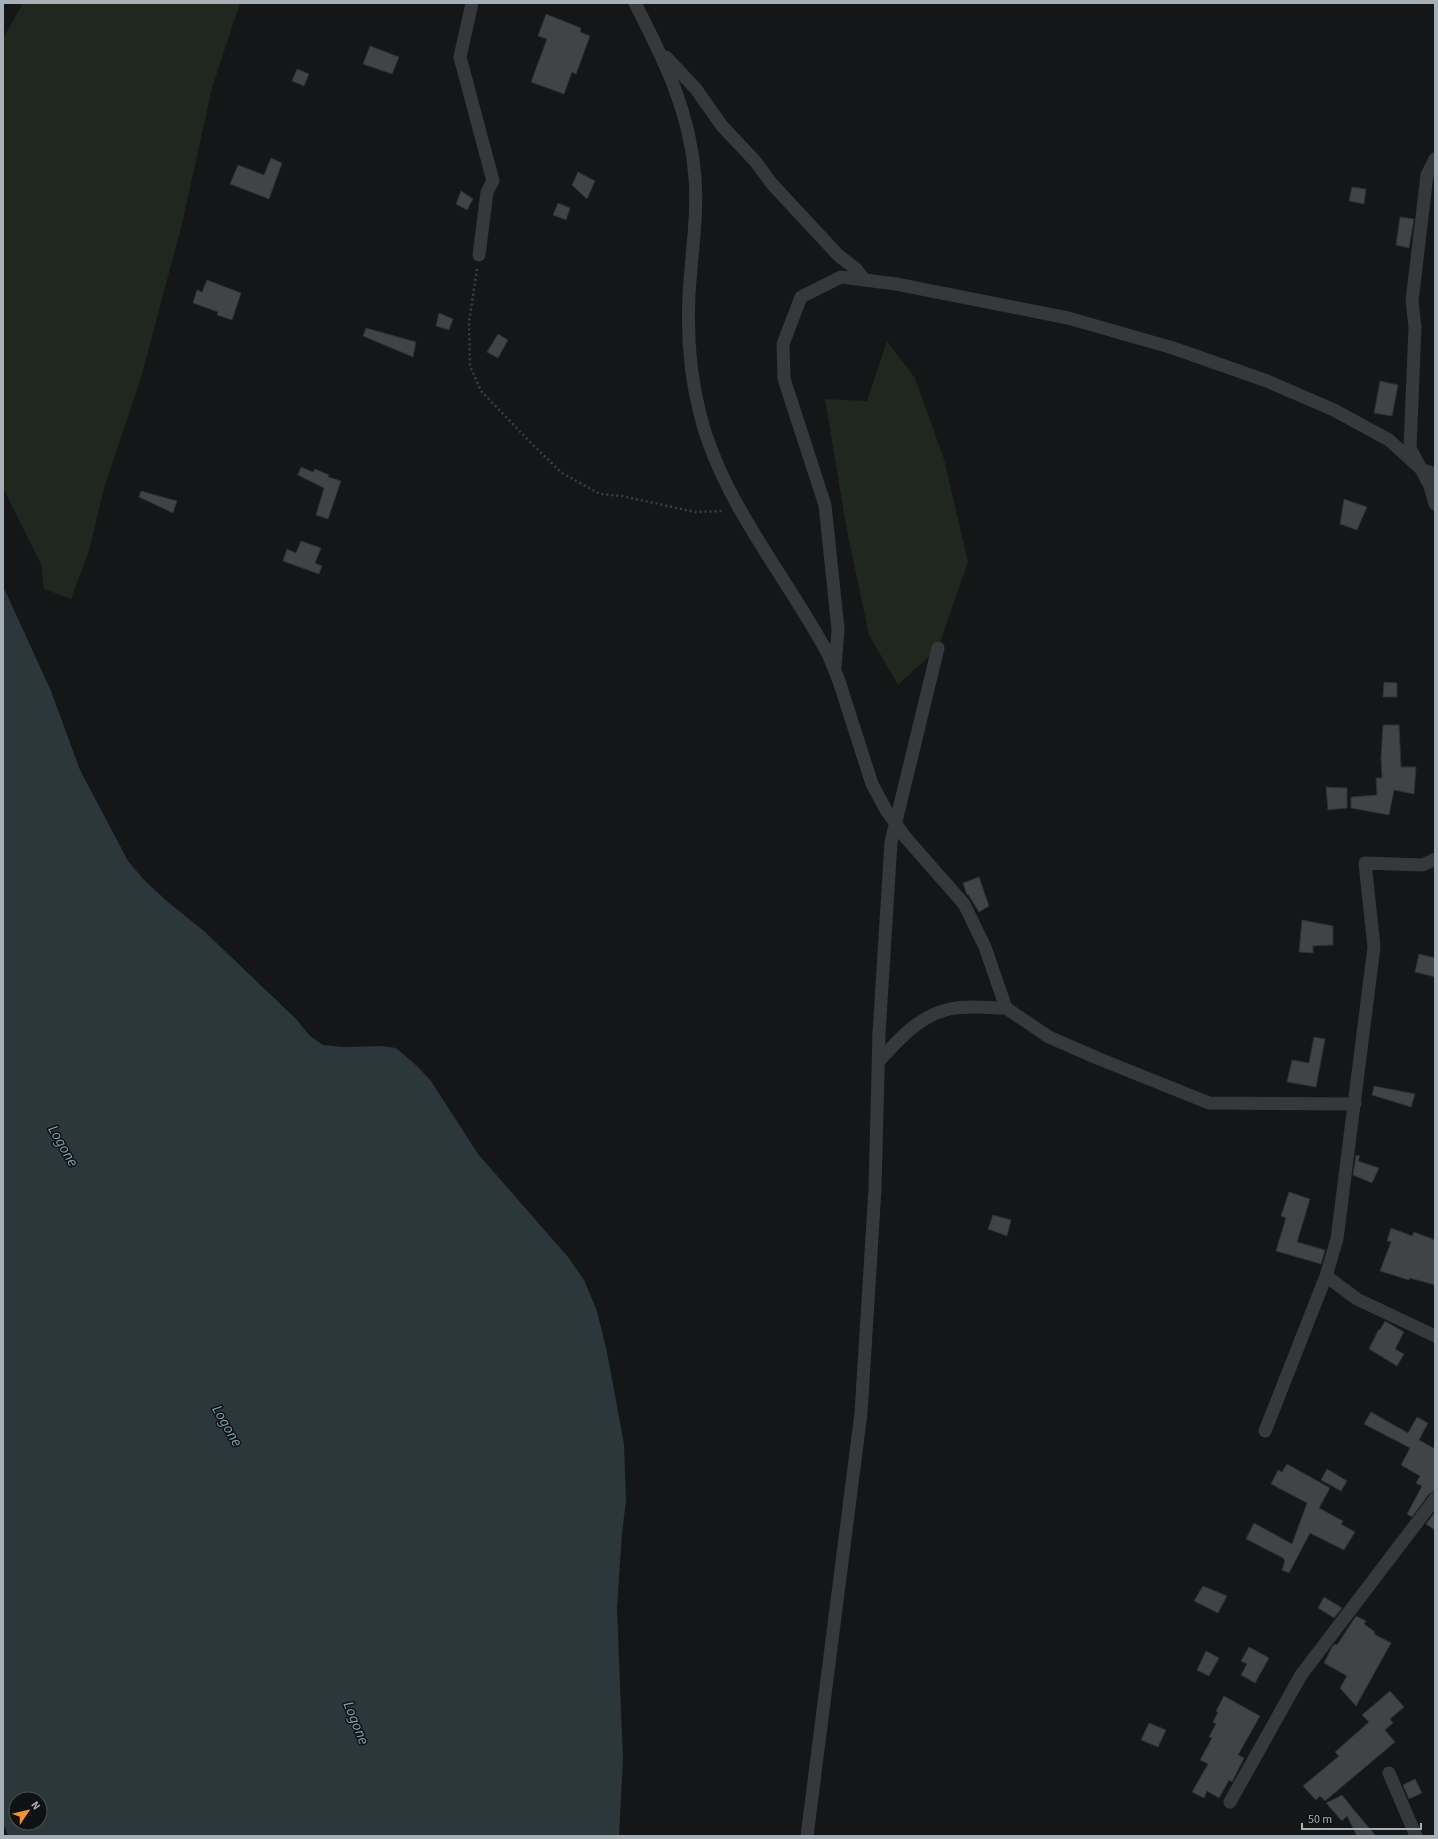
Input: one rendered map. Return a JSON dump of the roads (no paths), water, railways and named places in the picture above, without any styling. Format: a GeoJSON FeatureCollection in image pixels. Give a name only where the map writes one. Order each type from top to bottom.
{"type":"FeatureCollection","features":[{"type":"Feature","properties":{"kind":"street"},"geometry":{"type":"LineString","coordinates":[[472,3],[460,57],[493,181],[487,192],[479,255]]}},
{"type":"Feature","properties":{"kind":"street"},"geometry":{"type":"LineString","coordinates":[[635,3],[659,50],[677,91],[690,133],[696,177],[696,222],[689,295],[688,335],[692,375],[700,414],[712,452],[729,488],[820,638],[835,670],[872,784],[886,810],[895,822],[964,904],[985,946],[1006,1008]]}},
{"type":"Feature","properties":{"kind":"street"},"geometry":{"type":"LineString","coordinates":[[659,50],[696,89],[722,126],[755,161],[772,184],[838,255],[856,269],[865,280]]}},
{"type":"Feature","properties":{"kind":"street"},"geometry":{"type":"LineString","coordinates":[[1435,159],[1427,174],[1412,302],[1415,327],[1410,448],[1430,486],[1435,504]]}},
{"type":"Feature","properties":{"kind":"street"},"geometry":{"type":"LineString","coordinates":[[835,670],[838,629],[825,505],[784,379],[783,344],[801,297],[841,277],[896,284],[1068,318],[1173,348],[1267,381],[1334,410],[1389,440],[1421,469],[1435,474]]}},
{"type":"Feature","properties":{"kind":"street"},"geometry":{"type":"LineString","coordinates":[[807,1836],[861,1413],[876,1189],[879,1061],[891,842],[938,648]]}},
{"type":"Feature","properties":{"kind":"street"},"geometry":{"type":"LineString","coordinates":[[1265,1431],[1326,1276],[1337,1239],[1374,947],[1365,863],[1423,865],[1435,859]]}},
{"type":"Feature","properties":{"kind":"street"},"geometry":{"type":"LineString","coordinates":[[879,1061],[908,1030],[935,1014],[950,1009],[966,1007],[1006,1008],[1049,1037],[1209,1103],[1355,1104]]}},
{"type":"Feature","properties":{"kind":"street"},"geometry":{"type":"LineString","coordinates":[[1326,1276],[1357,1299],[1435,1336]]}},
{"type":"Feature","properties":{"kind":"street"},"geometry":{"type":"LineString","coordinates":[[1230,1802],[1301,1675],[1435,1500]]}},
{"type":"Feature","properties":{"kind":"street"},"geometry":{"type":"LineString","coordinates":[[1389,1773],[1416,1836]]}},
{"type":"Feature","properties":{"kind":"water","name":"Logone"},"geometry":{"type":"Polygon","coordinates":[[[3,586],[51,691],[80,770],[128,861],[144,880],[169,903],[204,931],[296,1019],[310,1036],[323,1045],[343,1047],[383,1046],[396,1048],[417,1066],[431,1081],[478,1154],[568,1257],[584,1280],[597,1311],[607,1352],[624,1444],[626,1500],[622,1533],[617,1608],[623,1760],[619,1836],[8,1836],[3,1823],[3,586]]]}}]}
